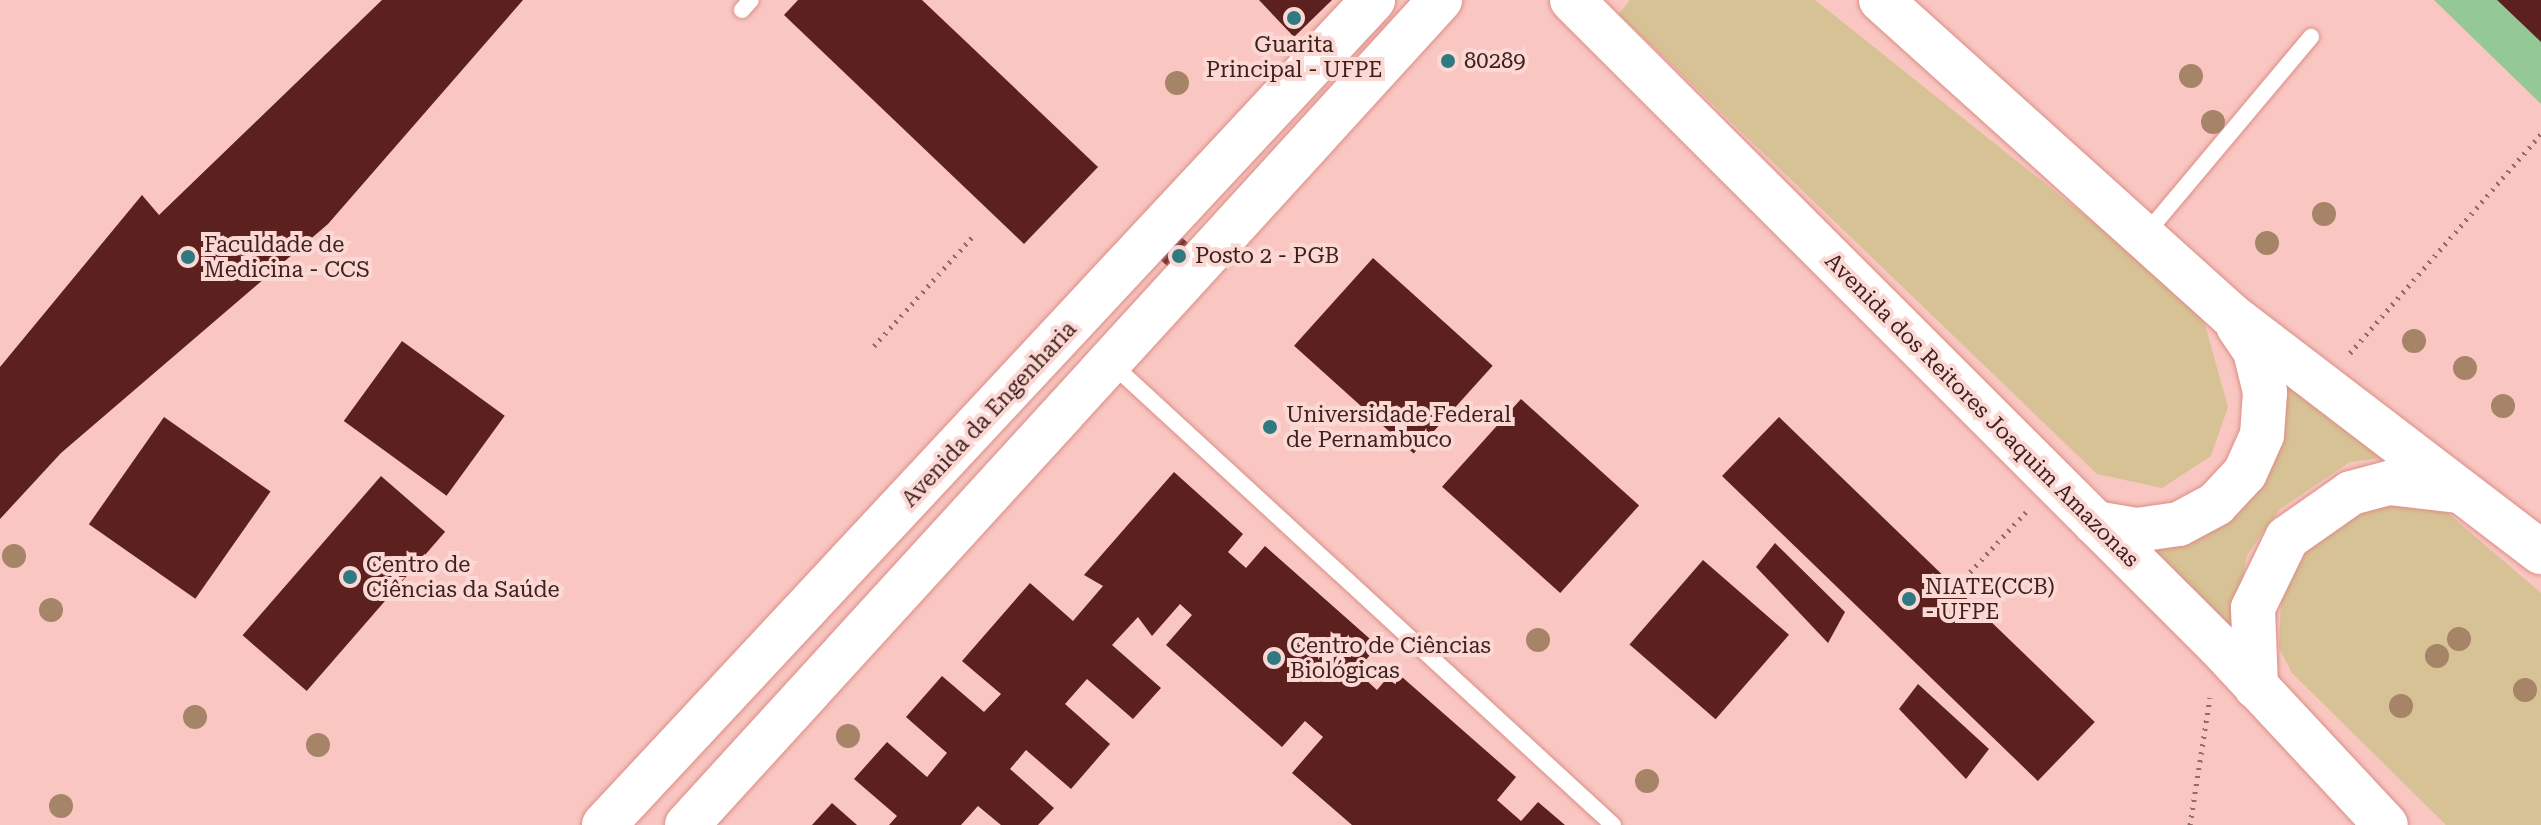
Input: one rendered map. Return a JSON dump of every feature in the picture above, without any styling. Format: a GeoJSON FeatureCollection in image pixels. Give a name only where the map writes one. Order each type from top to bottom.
{"type":"FeatureCollection","features":[{"type":"Feature","properties":{"kind":"street","name":"Avenida da Engenharia"},"geometry":{"type":"LineString","coordinates":[[604,825],[1373,0]]}},
{"type":"Feature","properties":{"kind":"street"},"geometry":{"type":"LineString","coordinates":[[687,825],[1440,0]]}},
{"type":"Feature","properties":{"kind":"street","name":"Avenida dos Reitores Joaquim Amazonas"},"geometry":{"type":"LineString","coordinates":[[1572,0],[2218,645],[2386,825]]}},
{"type":"Feature","properties":{"kind":"street"},"geometry":{"type":"LineString","coordinates":[[1881,0],[2232,316],[2321,386],[2468,493],[2541,552]]}},
{"type":"Feature","properties":{"kind":"street"},"geometry":{"type":"LineString","coordinates":[[2095,523],[2137,530],[2179,524],[2216,504],[2245,473],[2262,435],[2265,392],[2255,351],[2232,316]]}},
{"type":"Feature","properties":{"kind":"street"},"geometry":{"type":"LineString","coordinates":[[2256,687],[2253,608],[2280,549],[2316,511],[2389,483],[2468,493]]}},
{"type":"Feature","properties":{"kind":"lane"},"geometry":{"type":"LineString","coordinates":[[2143,237],[2311,37]]}},
{"type":"Feature","properties":{"kind":"lane"},"geometry":{"type":"LineString","coordinates":[[1110,362],[1613,825]]}},
{"type":"Feature","properties":{"kind":"path"},"geometry":{"type":"LineString","coordinates":[[2321,386],[2541,134]]}},
{"type":"Feature","properties":{"kind":"path"},"geometry":{"type":"LineString","coordinates":[[874,346],[972,237]]}},
{"type":"Feature","properties":{"kind":"path"},"geometry":{"type":"LineString","coordinates":[[1970,572],[2054,482]]}},
{"type":"Feature","properties":{"kind":"path"},"geometry":{"type":"LineString","coordinates":[[2190,825],[2218,645]]}},
{"type":"Feature","properties":{"kind":"shaded area"},"geometry":{"type":"Polygon","coordinates":[[[1630,0],[1815,0],[2200,307],[2228,407],[2211,456],[2162,488],[2097,474],[1619,14],[1630,0]]]}},
{"type":"Feature","properties":{"kind":"shaded area"},"geometry":{"type":"Polygon","coordinates":[[[2434,0],[2497,0],[2541,42],[2541,104],[2434,0]]]}},
{"type":"Feature","properties":{"kind":"shaded area"},"geometry":{"type":"Polygon","coordinates":[[[2265,348],[2397,456],[2350,462],[2280,509],[2247,555],[2239,599],[2243,640],[2149,551],[2242,498],[2265,348]]]}},
{"type":"Feature","properties":{"kind":"shaded area"},"geometry":{"type":"Polygon","coordinates":[[[2367,498],[2435,502],[2541,593],[2541,825],[2446,825],[2292,673],[2279,648],[2282,574],[2312,525],[2367,498]]]}},
{"type":"Feature","properties":{"kind":"building","name":"Faculdade de Medicina - CCS"},"geometry":{"type":"Polygon","coordinates":[[[382,0],[523,0],[328,224],[61,453],[0,519],[0,367],[142,195],[159,215],[382,0]]]}},
{"type":"Feature","properties":{"kind":"building"},"geometry":{"type":"Polygon","coordinates":[[[798,0],[922,0],[1098,167],[1024,244],[784,15],[798,0]]]}},
{"type":"Feature","properties":{"kind":"building","name":"Guarita Principal - UFPE"},"geometry":{"type":"Polygon","coordinates":[[[1259,0],[1332,0],[1294,37],[1259,0]]]}},
{"type":"Feature","properties":{"kind":"building"},"geometry":{"type":"Polygon","coordinates":[[[2497,0],[2541,0],[2541,42],[2497,0]]]}},
{"type":"Feature","properties":{"kind":"building","name":"Posto 2 - PGB"},"geometry":{"type":"Polygon","coordinates":[[[1178,234],[1201,255],[1180,278],[1157,257],[1178,234]]]}},
{"type":"Feature","properties":{"kind":"building"},"geometry":{"type":"Polygon","coordinates":[[[1373,258],[1493,366],[1414,453],[1294,346],[1373,258]]]}},
{"type":"Feature","properties":{"kind":"building"},"geometry":{"type":"Polygon","coordinates":[[[402,341],[505,416],[447,496],[344,421],[402,341]]]}},
{"type":"Feature","properties":{"kind":"building"},"geometry":{"type":"Polygon","coordinates":[[[1521,399],[1639,505],[1560,593],[1442,487],[1521,399]]]}},
{"type":"Feature","properties":{"kind":"building"},"geometry":{"type":"Polygon","coordinates":[[[164,417],[270,492],[195,599],[89,524],[164,417]]]}},
{"type":"Feature","properties":{"kind":"building","name":"NIATE(CCB) - UFPE"},"geometry":{"type":"Polygon","coordinates":[[[1779,417],[2095,722],[2038,781],[1722,476],[1779,417]]]}},
{"type":"Feature","properties":{"kind":"building","name":"Centro de Ciências Biológicas"},"geometry":{"type":"Polygon","coordinates":[[[1174,472],[1243,534],[1228,552],[1246,568],[1265,546],[1378,646],[1356,671],[1377,690],[1394,670],[1516,777],[1497,800],[1521,821],[1538,802],[1565,825],[1352,825],[1292,773],[1323,737],[1305,721],[1282,747],[1166,645],[1192,615],[1180,604],[1152,636],[1138,617],[1112,645],[1161,688],[1133,719],[1087,679],[1065,704],[1110,744],[1071,789],[1026,750],[1010,769],[1054,808],[1038,825],[1001,825],[978,806],[961,825],[889,825],[897,816],[854,779],[887,742],[927,777],[947,753],[906,717],[942,676],[984,712],[1001,694],[962,661],[1030,583],[1073,621],[1103,586],[1084,575],[1174,472]]]}},
{"type":"Feature","properties":{"kind":"building","name":"Centro de Ciências da Saúde"},"geometry":{"type":"Polygon","coordinates":[[[381,476],[445,532],[307,691],[243,635],[381,476]]]}},
{"type":"Feature","properties":{"kind":"building"},"geometry":{"type":"Polygon","coordinates":[[[1775,543],[1845,612],[1828,643],[1756,567],[1775,543]]]}},
{"type":"Feature","properties":{"kind":"building"},"geometry":{"type":"Polygon","coordinates":[[[1703,560],[1789,635],[1716,719],[1630,645],[1703,560]]]}},
{"type":"Feature","properties":{"kind":"building"},"geometry":{"type":"Polygon","coordinates":[[[1918,684],[1989,749],[1966,779],[1899,709],[1918,684]]]}},
{"type":"Feature","properties":{"kind":"building"},"geometry":{"type":"Polygon","coordinates":[[[832,803],[857,825],[812,825],[832,803]]]}},
{"type":"Feature","properties":{"kind":"place","name":"Guarita Principal - UFPE"},"geometry":{"type":"Point","coordinates":[1294,18]}},
{"type":"Feature","properties":{"kind":"place","name":"80289"},"geometry":{"type":"Point","coordinates":[1448,61]}},
{"type":"Feature","properties":{"kind":"place","name":"Posto 2 - PGB"},"geometry":{"type":"Point","coordinates":[1179,256]}},
{"type":"Feature","properties":{"kind":"place","name":"Faculdade de Medicina - CCS"},"geometry":{"type":"Point","coordinates":[188,257]}},
{"type":"Feature","properties":{"kind":"place","name":"Universidade Federal de Pernambuco"},"geometry":{"type":"Point","coordinates":[1270,427]}},
{"type":"Feature","properties":{"kind":"place","name":"Centro de Ciências da Saúde"},"geometry":{"type":"Point","coordinates":[350,577]}},
{"type":"Feature","properties":{"kind":"place","name":"NIATE(CCB) - UFPE"},"geometry":{"type":"Point","coordinates":[1909,599]}},
{"type":"Feature","properties":{"kind":"place","name":"Centro de Ciências Biológicas"},"geometry":{"type":"Point","coordinates":[1274,658]}}]}
